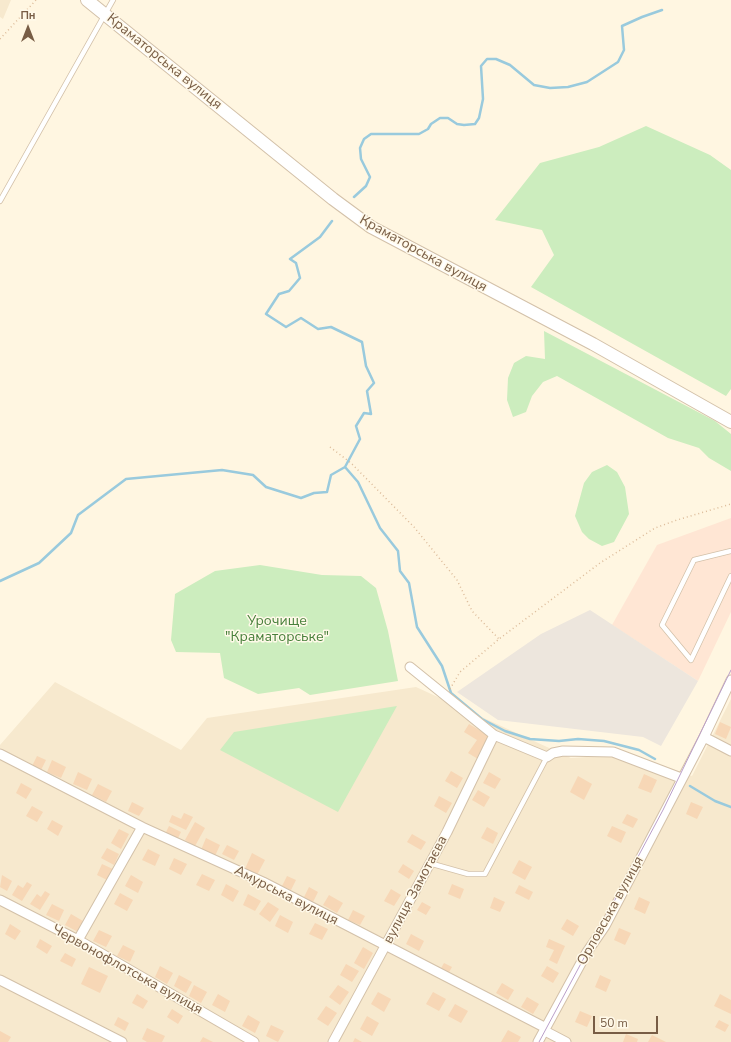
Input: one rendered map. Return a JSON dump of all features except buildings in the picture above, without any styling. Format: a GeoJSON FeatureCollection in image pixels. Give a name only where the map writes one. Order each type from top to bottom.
{"type":"FeatureCollection","features":[{"type":"Feature","properties":{"kind":"street","name":"Краматорська вулиця"},"geometry":{"type":"LineString","coordinates":[[87,0],[333,200],[371,227],[593,344],[731,422]]}},
{"type":"Feature","properties":{"kind":"street"},"geometry":{"type":"LineString","coordinates":[[410,667],[494,735],[547,757],[553,753],[563,751],[613,752],[681,778]]}},
{"type":"Feature","properties":{"kind":"street","name":"Орловська вулиця"},"geometry":{"type":"LineString","coordinates":[[538,1042],[587,952],[605,926],[681,778],[704,738],[731,680]]}},
{"type":"Feature","properties":{"kind":"street","name":"вулиця Замотаєва"},"geometry":{"type":"LineString","coordinates":[[333,1042],[447,832],[494,735]]}},
{"type":"Feature","properties":{"kind":"street"},"geometry":{"type":"LineString","coordinates":[[704,738],[731,751]]}},
{"type":"Feature","properties":{"kind":"street","name":"Амурська вулиця"},"geometry":{"type":"LineString","coordinates":[[0,754],[142,827],[263,882],[385,947],[546,1028],[545,1031],[566,1042]]}},
{"type":"Feature","properties":{"kind":"street"},"geometry":{"type":"LineString","coordinates":[[78,940],[142,827]]}},
{"type":"Feature","properties":{"kind":"street","name":"Червонофлотська вулиця"},"geometry":{"type":"LineString","coordinates":[[0,900],[78,940],[254,1042]]}},
{"type":"Feature","properties":{"kind":"street"},"geometry":{"type":"LineString","coordinates":[[0,980],[122,1042]]}},
{"type":"Feature","properties":{"kind":"lane"},"geometry":{"type":"LineString","coordinates":[[0,201],[113,0]]}},
{"type":"Feature","properties":{"kind":"lane"},"geometry":{"type":"LineString","coordinates":[[731,551],[694,560],[662,625],[691,660],[731,576]]}},
{"type":"Feature","properties":{"kind":"lane"},"geometry":{"type":"LineString","coordinates":[[429,863],[468,874],[485,874],[547,757]]}},
{"type":"Feature","properties":{"kind":"path"},"geometry":{"type":"LineString","coordinates":[[0,39],[36,0]]}},
{"type":"Feature","properties":{"kind":"path"},"geometry":{"type":"LineString","coordinates":[[330,447],[351,463],[414,527],[457,580],[472,611],[499,639]]}},
{"type":"Feature","properties":{"kind":"path"},"geometry":{"type":"LineString","coordinates":[[446,696],[460,672],[499,639],[586,573],[655,528],[684,517],[731,504]]}},
{"type":"Feature","properties":{"kind":"shaded area"},"geometry":{"type":"Polygon","coordinates":[[[0,0],[11,0],[3,19],[0,17],[0,0]]]}},
{"type":"Feature","properties":{"kind":"shaded area"},"geometry":{"type":"Polygon","coordinates":[[[731,518],[731,612],[698,681],[612,625],[657,545],[731,518]]]}},
{"type":"Feature","properties":{"kind":"shaded area"},"geometry":{"type":"Polygon","coordinates":[[[590,610],[698,681],[661,746],[643,737],[498,720],[457,692],[541,634],[590,610]]]}},
{"type":"Feature","properties":{"kind":"shaded area"},"geometry":{"type":"Polygon","coordinates":[[[55,682],[181,750],[207,718],[416,687],[571,758],[632,754],[692,776],[731,699],[731,1042],[0,1042],[0,745],[55,682]]]}},
{"type":"Feature","properties":{"kind":"green space"},"geometry":{"type":"Polygon","coordinates":[[[646,126],[710,155],[731,170],[731,389],[726,396],[531,287],[554,255],[542,230],[495,220],[540,163],[599,147],[646,126]]]}},
{"type":"Feature","properties":{"kind":"green space"},"geometry":{"type":"Polygon","coordinates":[[[544,331],[715,421],[731,434],[731,471],[709,458],[699,448],[668,438],[557,376],[543,382],[532,396],[526,412],[513,417],[507,400],[508,378],[514,363],[526,356],[545,359],[544,331]]]}},
{"type":"Feature","properties":{"kind":"green space"},"geometry":{"type":"Polygon","coordinates":[[[607,465],[617,472],[625,487],[629,514],[614,542],[602,546],[589,539],[582,532],[575,516],[584,483],[592,472],[607,465]]]}},
{"type":"Feature","properties":{"kind":"green space","name":"Урочище \"Краматорське\""},"geometry":{"type":"Polygon","coordinates":[[[260,565],[322,575],[361,576],[376,588],[388,631],[398,681],[310,695],[299,688],[258,694],[224,678],[220,653],[176,652],[171,640],[175,594],[215,571],[260,565]]]}},
{"type":"Feature","properties":{"kind":"green space"},"geometry":{"type":"Polygon","coordinates":[[[397,706],[338,812],[220,750],[234,732],[397,706]]]}},
{"type":"Feature","properties":{"kind":"waterway"},"geometry":{"type":"LineString","coordinates":[[354,197],[366,186],[370,177],[361,159],[360,148],[364,139],[371,134],[419,134],[428,129],[431,124],[440,118],[448,118],[457,124],[475,124],[479,118],[483,99],[481,66],[487,59],[496,59],[510,65],[534,85],[550,88],[568,87],[587,82],[618,62],[624,50],[622,26],[662,10]]}},
{"type":"Feature","properties":{"kind":"waterway"},"geometry":{"type":"LineString","coordinates":[[0,581],[39,563],[71,533],[78,515],[126,479],[222,470],[253,475],[266,487],[301,498],[314,493],[327,492],[331,475],[345,467],[360,439],[356,426],[364,413],[371,414],[367,391],[374,383],[366,366],[362,342],[331,327],[318,329],[301,318],[286,327],[266,314],[279,294],[289,291],[300,278],[296,263],[290,259],[320,237],[332,221]]}},
{"type":"Feature","properties":{"kind":"waterway"},"geometry":{"type":"LineString","coordinates":[[345,467],[358,482],[380,528],[398,551],[400,571],[409,583],[417,627],[442,666],[451,693],[482,719],[505,731],[530,739],[559,741],[578,739],[604,741],[639,750],[655,759]]}},
{"type":"Feature","properties":{"kind":"waterway"},"geometry":{"type":"LineString","coordinates":[[690,786],[715,801],[731,807]]}},
{"type":"Feature","properties":{"kind":"tram line"},"geometry":{"type":"LineString","coordinates":[[539,1042],[663,810],[731,670]]}}]}
